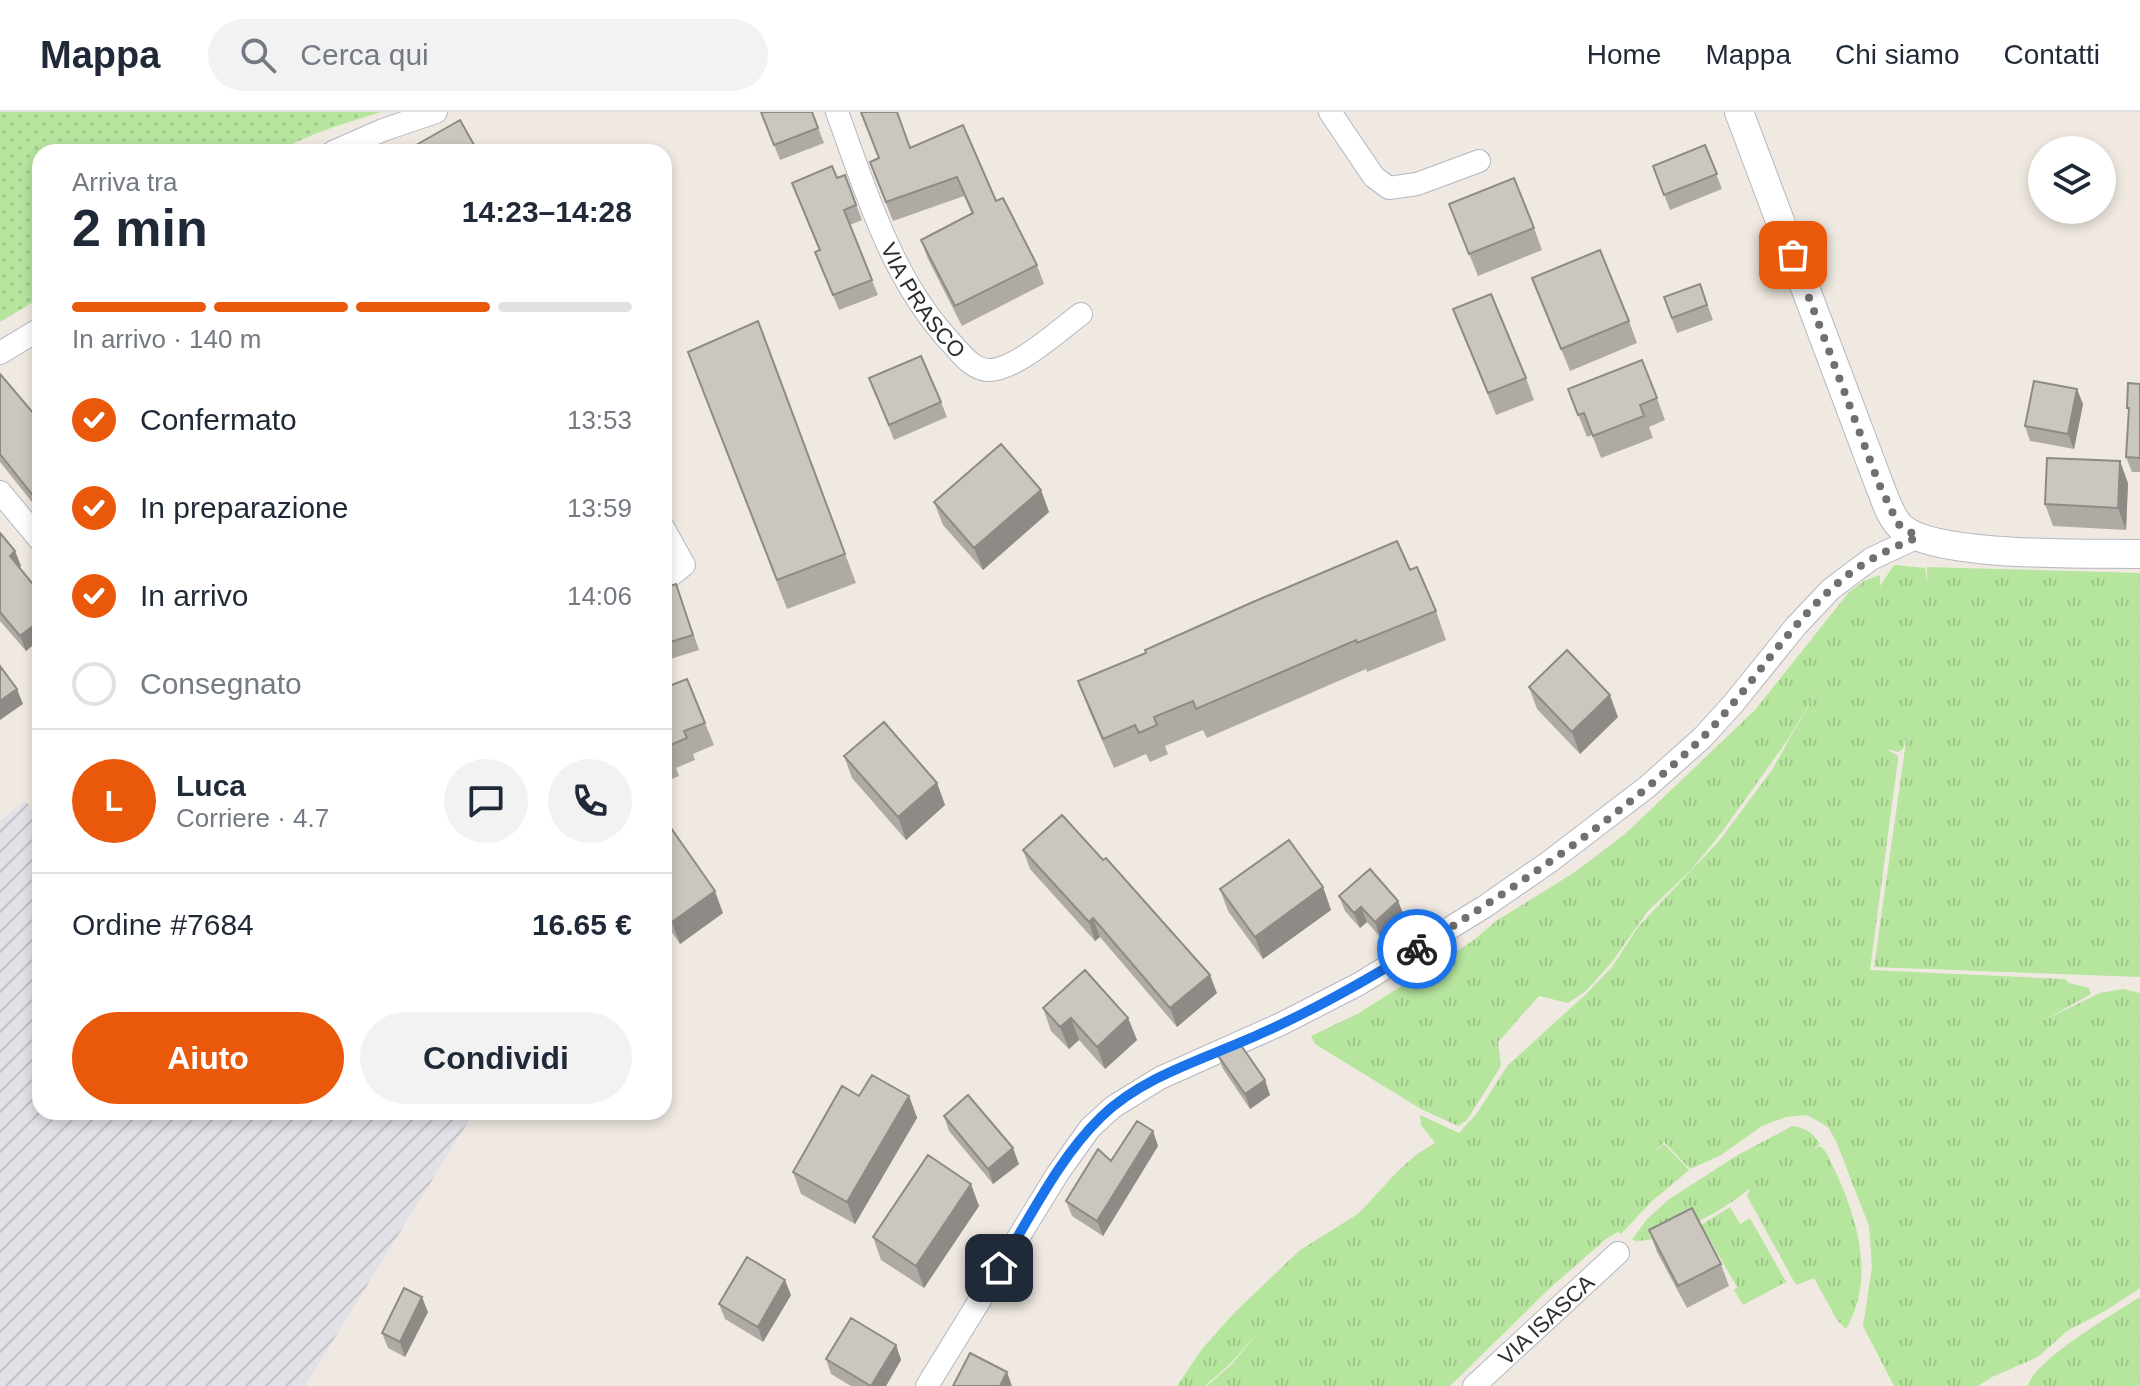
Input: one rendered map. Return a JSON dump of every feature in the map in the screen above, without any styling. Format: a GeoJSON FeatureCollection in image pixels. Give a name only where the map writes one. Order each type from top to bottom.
{"type":"FeatureCollection","features":[{"type":"Feature","properties":{"kind":"street"},"geometry":{"type":"LineString","coordinates":[[351,144],[436,112]]}},
{"type":"Feature","properties":{"kind":"street","name":"VIA PRASCO"},"geometry":{"type":"LineString","coordinates":[[837,112],[876,219],[893,255],[924,308],[969,361],[984,369],[1007,366],[1081,314]]}},
{"type":"Feature","properties":{"kind":"street"},"geometry":{"type":"LineString","coordinates":[[1330,112],[1374,177],[1389,188],[1417,184],[1479,161]]}},
{"type":"Feature","properties":{"kind":"street"},"geometry":{"type":"LineString","coordinates":[[1739,112],[1879,484],[1898,524],[1918,537],[2003,551],[2140,554]]}},
{"type":"Feature","properties":{"kind":"street"},"geometry":{"type":"LineString","coordinates":[[0,353],[32,334]]}},
{"type":"Feature","properties":{"kind":"street"},"geometry":{"type":"LineString","coordinates":[[0,492],[32,530]]}},
{"type":"Feature","properties":{"kind":"street"},"geometry":{"type":"LineString","coordinates":[[927,1386],[1058,1173],[1090,1128],[1113,1107],[1160,1078],[1281,1024],[1349,989],[1484,907],[1549,862],[1647,787],[1702,738],[1831,589],[1871,559],[1918,537]]}},
{"type":"Feature","properties":{"kind":"street"},"geometry":{"type":"LineString","coordinates":[[672,543],[684,565],[672,575]]}},
{"type":"Feature","properties":{"kind":"street","name":"VIA ISASCA"},"geometry":{"type":"LineString","coordinates":[[1474,1386],[1618,1253]]}},
{"type":"Feature","properties":{"kind":"shaded area"},"geometry":{"type":"Polygon","coordinates":[[[25,801],[32,807],[32,1120],[469,1120],[305,1386],[0,1386],[0,821],[25,801]]]}},
{"type":"Feature","properties":{"kind":"green space"},"geometry":{"type":"Polygon","coordinates":[[[0,112],[381,112],[292,144],[32,144],[32,303],[0,322],[0,112]]]}},
{"type":"Feature","properties":{"kind":"green space"},"geometry":{"type":"Polygon","coordinates":[[[1894,565],[1925,568],[1927,583],[1927,567],[2140,573],[2140,977],[1874,967],[1907,735],[1903,749],[1898,752],[1885,749],[1897,755],[1898,759],[1870,970],[2065,979],[2089,988],[2091,994],[2044,1020],[2100,993],[2123,989],[2140,993],[2140,1288],[2067,1331],[2038,1357],[1978,1386],[1894,1386],[1863,1326],[1872,1267],[1869,1226],[1836,1141],[1828,1127],[1807,1115],[1786,1117],[1762,1126],[1721,1155],[1690,1169],[1664,1142],[1652,1155],[1664,1144],[1689,1170],[1651,1202],[1621,1234],[1618,1232],[1606,1239],[1550,1288],[1450,1386],[1207,1386],[1232,1364],[1258,1332],[1231,1363],[1205,1386],[1177,1386],[1202,1349],[1233,1314],[1300,1250],[1358,1214],[1398,1171],[1435,1143],[1421,1125],[1420,1115],[1459,1133],[1477,1113],[1508,1065],[1612,967],[1638,927],[1719,841],[1772,770],[1825,676],[1789,738],[1722,832],[1691,870],[1647,912],[1612,962],[1586,991],[1568,1003],[1539,996],[1498,1042],[1501,1066],[1467,1120],[1458,1126],[1421,1109],[1315,1044],[1311,1036],[1359,1013],[1474,940],[1496,921],[1575,872],[1625,834],[1755,710],[1849,592],[1864,581],[1880,575],[1880,586],[1894,565]]]}},
{"type":"Feature","properties":{"kind":"green space"},"geometry":{"type":"Polygon","coordinates":[[[1792,1126],[1811,1134],[1820,1144],[1813,1149],[1820,1146],[1826,1152],[1853,1217],[1861,1262],[1861,1285],[1846,1329],[1837,1320],[1814,1278],[1796,1285],[1747,1196],[1750,1188],[1694,1224],[1660,1237],[1632,1240],[1647,1219],[1668,1200],[1736,1156],[1792,1126]]]}},
{"type":"Feature","properties":{"kind":"green space"},"geometry":{"type":"Polygon","coordinates":[[[1730,1207],[1740,1224],[1750,1218],[1786,1282],[1743,1305],[1734,1290],[1737,1287],[1701,1225],[1730,1207]]]}},
{"type":"Feature","properties":{"kind":"green space"},"geometry":{"type":"Polygon","coordinates":[[[2140,1297],[2140,1386],[2028,1386],[2033,1376],[2059,1351],[2140,1297]]]}},
{"type":"Feature","properties":{"kind":"building"},"geometry":{"type":"Polygon","coordinates":[[[761,112],[812,112],[818,128],[774,145],[761,112]]]}},
{"type":"Feature","properties":{"kind":"building"},"geometry":{"type":"Polygon","coordinates":[[[861,112],[897,112],[910,148],[963,125],[996,201],[1003,198],[1037,265],[955,306],[921,240],[973,213],[957,177],[886,202],[870,162],[879,158],[861,112]]]}},
{"type":"Feature","properties":{"kind":"building"},"geometry":{"type":"Polygon","coordinates":[[[460,120],[474,144],[418,144],[460,120]]]}},
{"type":"Feature","properties":{"kind":"building"},"geometry":{"type":"Polygon","coordinates":[[[1705,145],[1717,174],[1664,195],[1653,166],[1705,145]]]}},
{"type":"Feature","properties":{"kind":"building"},"geometry":{"type":"Polygon","coordinates":[[[832,166],[837,178],[845,175],[856,205],[844,210],[872,280],[833,295],[815,252],[820,250],[792,183],[832,166]]]}},
{"type":"Feature","properties":{"kind":"building"},"geometry":{"type":"Polygon","coordinates":[[[1514,178],[1534,228],[1469,254],[1449,204],[1514,178]]]}},
{"type":"Feature","properties":{"kind":"building"},"geometry":{"type":"Polygon","coordinates":[[[1600,250],[1629,321],[1561,349],[1532,278],[1600,250]]]}},
{"type":"Feature","properties":{"kind":"building"},"geometry":{"type":"Polygon","coordinates":[[[1700,284],[1707,305],[1672,318],[1664,297],[1700,284]]]}},
{"type":"Feature","properties":{"kind":"building"},"geometry":{"type":"Polygon","coordinates":[[[1491,294],[1526,378],[1488,393],[1453,309],[1491,294]]]}},
{"type":"Feature","properties":{"kind":"building"},"geometry":{"type":"Polygon","coordinates":[[[758,321],[845,554],[777,580],[688,352],[758,321]]]}},
{"type":"Feature","properties":{"kind":"building"},"geometry":{"type":"Polygon","coordinates":[[[921,356],[941,402],[889,425],[869,378],[921,356]]]}},
{"type":"Feature","properties":{"kind":"building"},"geometry":{"type":"Polygon","coordinates":[[[1642,360],[1657,398],[1640,405],[1644,416],[1593,436],[1584,413],[1578,415],[1568,389],[1642,360]]]}},
{"type":"Feature","properties":{"kind":"building"},"geometry":{"type":"Polygon","coordinates":[[[0,374],[32,412],[32,494],[0,454],[0,374]]]}},
{"type":"Feature","properties":{"kind":"building"},"geometry":{"type":"Polygon","coordinates":[[[2034,381],[2077,389],[2068,434],[2025,426],[2034,381]]]}},
{"type":"Feature","properties":{"kind":"building"},"geometry":{"type":"Polygon","coordinates":[[[2128,383],[2140,384],[2140,458],[2126,457],[2128,383]]]}},
{"type":"Feature","properties":{"kind":"building"},"geometry":{"type":"Polygon","coordinates":[[[1001,444],[1041,490],[974,548],[934,502],[1001,444]]]}},
{"type":"Feature","properties":{"kind":"building"},"geometry":{"type":"Polygon","coordinates":[[[2047,458],[2120,461],[2118,508],[2045,504],[2047,458]]]}},
{"type":"Feature","properties":{"kind":"building"},"geometry":{"type":"Polygon","coordinates":[[[0,533],[15,551],[10,556],[32,583],[32,627],[20,636],[0,612],[0,533]]]}},
{"type":"Feature","properties":{"kind":"building"},"geometry":{"type":"Polygon","coordinates":[[[1397,541],[1410,570],[1417,567],[1436,611],[1357,643],[1356,640],[1196,709],[1193,701],[1154,717],[1157,725],[1139,733],[1135,725],[1103,739],[1078,681],[1397,541]]]}},
{"type":"Feature","properties":{"kind":"building"},"geometry":{"type":"Polygon","coordinates":[[[676,584],[693,635],[672,642],[672,585],[676,584]]]}},
{"type":"Feature","properties":{"kind":"building"},"geometry":{"type":"Polygon","coordinates":[[[1567,650],[1610,695],[1572,732],[1529,687],[1567,650]]]}},
{"type":"Feature","properties":{"kind":"building"},"geometry":{"type":"Polygon","coordinates":[[[0,666],[17,689],[0,701],[0,666]]]}},
{"type":"Feature","properties":{"kind":"building"},"geometry":{"type":"Polygon","coordinates":[[[687,679],[705,723],[684,731],[687,738],[672,744],[672,685],[687,679]]]}},
{"type":"Feature","properties":{"kind":"building"},"geometry":{"type":"Polygon","coordinates":[[[884,722],[937,783],[898,817],[844,756],[884,722]]]}},
{"type":"Feature","properties":{"kind":"building"},"geometry":{"type":"Polygon","coordinates":[[[1062,815],[1103,860],[1106,858],[1210,975],[1170,1008],[1093,918],[1089,922],[1023,850],[1062,815]]]}},
{"type":"Feature","properties":{"kind":"building"},"geometry":{"type":"Polygon","coordinates":[[[672,829],[715,891],[672,922],[672,829]]]}},
{"type":"Feature","properties":{"kind":"building"},"geometry":{"type":"Polygon","coordinates":[[[1289,840],[1323,887],[1255,937],[1220,889],[1289,840]]]}},
{"type":"Feature","properties":{"kind":"building"},"geometry":{"type":"Polygon","coordinates":[[[1370,869],[1398,901],[1375,922],[1361,907],[1354,913],[1339,896],[1370,869]]]}},
{"type":"Feature","properties":{"kind":"building"},"geometry":{"type":"Polygon","coordinates":[[[1085,970],[1128,1018],[1097,1047],[1071,1018],[1060,1027],[1043,1008],[1085,970]]]}},
{"type":"Feature","properties":{"kind":"building"},"geometry":{"type":"Polygon","coordinates":[[[1238,1041],[1265,1080],[1245,1094],[1217,1054],[1238,1041]]]}},
{"type":"Feature","properties":{"kind":"building"},"geometry":{"type":"Polygon","coordinates":[[[872,1075],[909,1096],[847,1202],[793,1172],[842,1086],[859,1096],[872,1075]]]}},
{"type":"Feature","properties":{"kind":"building"},"geometry":{"type":"Polygon","coordinates":[[[968,1095],[1013,1148],[988,1169],[944,1116],[968,1095]]]}},
{"type":"Feature","properties":{"kind":"building"},"geometry":{"type":"Polygon","coordinates":[[[1137,1121],[1153,1131],[1097,1221],[1066,1201],[1098,1149],[1111,1161],[1137,1121]]]}},
{"type":"Feature","properties":{"kind":"building"},"geometry":{"type":"Polygon","coordinates":[[[928,1155],[971,1184],[916,1266],[873,1237],[928,1155]]]}},
{"type":"Feature","properties":{"kind":"building"},"geometry":{"type":"Polygon","coordinates":[[[1692,1208],[1721,1264],[1678,1286],[1649,1230],[1692,1208]]]}},
{"type":"Feature","properties":{"kind":"building"},"geometry":{"type":"Polygon","coordinates":[[[747,1257],[785,1280],[758,1327],[719,1304],[747,1257]]]}},
{"type":"Feature","properties":{"kind":"building"},"geometry":{"type":"Polygon","coordinates":[[[404,1288],[422,1297],[400,1342],[382,1333],[404,1288]]]}},
{"type":"Feature","properties":{"kind":"building"},"geometry":{"type":"Polygon","coordinates":[[[851,1318],[896,1345],[871,1386],[826,1359],[851,1318]]]}},
{"type":"Feature","properties":{"kind":"building"},"geometry":{"type":"Polygon","coordinates":[[[970,1353],[1007,1372],[1000,1386],[953,1386],[970,1353]]]}},
{"type":"Feature","properties":{"kind":"way so far"},"geometry":{"type":"LineString","coordinates":[[1417,949],[1549,862],[1647,787],[1702,738],[1812,607],[1844,577],[1871,559],[1918,537],[1903,529],[1893,516],[1793,255]]}},
{"type":"Feature","properties":{"kind":"route"},"geometry":{"type":"LineString","coordinates":[[999,1268],[1058,1173],[1090,1128],[1113,1107],[1142,1087],[1180,1068],[1330,1000],[1417,949]]}}]}
